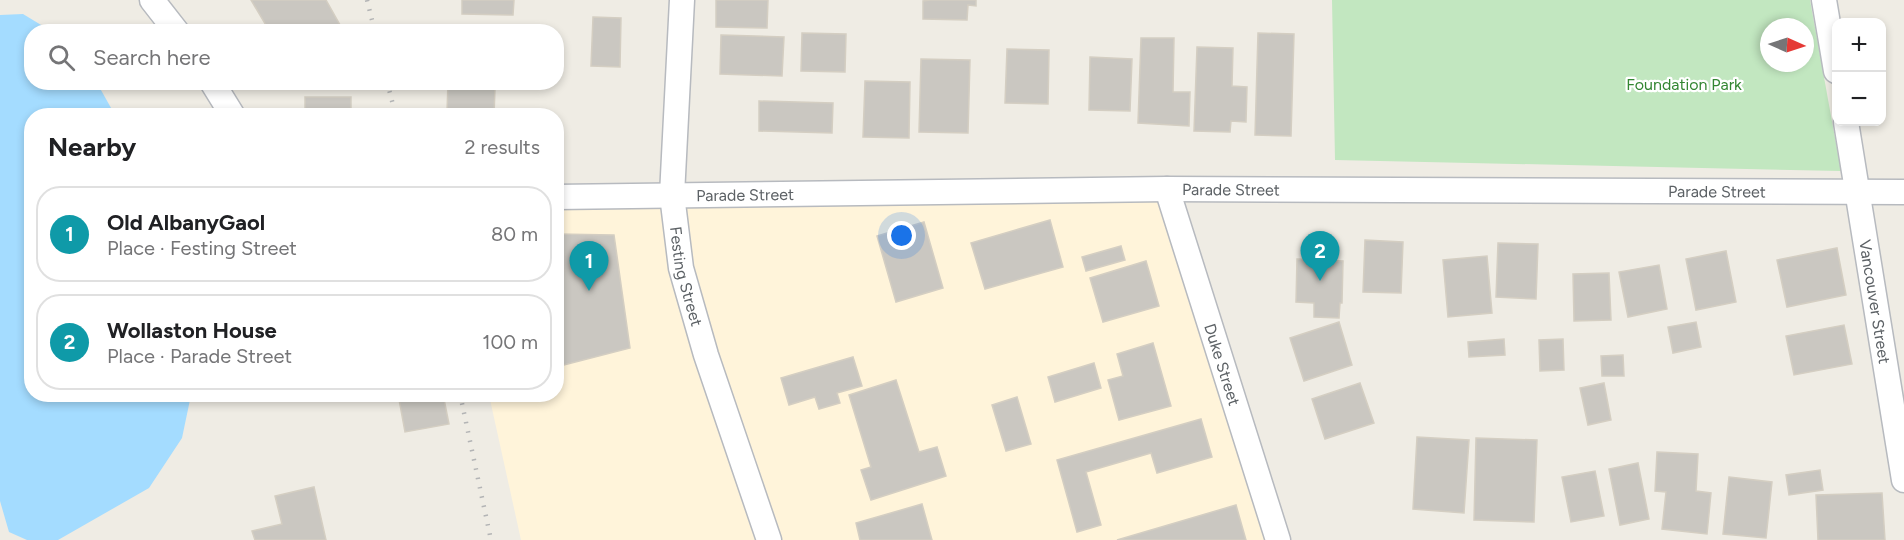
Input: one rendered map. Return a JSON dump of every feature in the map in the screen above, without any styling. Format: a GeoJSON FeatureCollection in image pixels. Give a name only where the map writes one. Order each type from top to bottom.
{"type":"FeatureCollection","features":[{"type":"Feature","properties":{"kind":"street"},"geometry":{"type":"LineString","coordinates":[[152,0],[171,24]]}},
{"type":"Feature","properties":{"kind":"street","name":"Festing Street"},"geometry":{"type":"LineString","coordinates":[[682,0],[672,195],[681,268],[706,355],[769,540]]}},
{"type":"Feature","properties":{"kind":"street"},"geometry":{"type":"LineString","coordinates":[[1824,0],[1832,47]]}},
{"type":"Feature","properties":{"kind":"street"},"geometry":{"type":"LineString","coordinates":[[217,90],[228,108]]}},
{"type":"Feature","properties":{"kind":"street","name":"Vancouver Street"},"geometry":{"type":"LineString","coordinates":[[1847,126],[1904,480]]}},
{"type":"Feature","properties":{"kind":"street","name":"Parade Street"},"geometry":{"type":"LineString","coordinates":[[564,197],[1167,189],[1904,192]]}},
{"type":"Feature","properties":{"kind":"street","name":"Duke Street"},"geometry":{"type":"LineString","coordinates":[[1167,189],[1279,540]]}},
{"type":"Feature","properties":{"kind":"shaded area"},"geometry":{"type":"Polygon","coordinates":[[[1167,189],[1281,540],[521,540],[491,402],[564,402],[564,197],[1167,189]]]}},
{"type":"Feature","properties":{"kind":"green space","name":"Foundation Park"},"geometry":{"type":"Polygon","coordinates":[[[1332,0],[1810,0],[1813,18],[1760,18],[1760,72],[1814,72],[1814,22],[1841,171],[1335,160],[1332,0]]]}},
{"type":"Feature","properties":{"kind":"water"},"geometry":{"type":"Polygon","coordinates":[[[23,14],[39,24],[24,24],[24,90],[101,90],[111,108],[24,108],[24,402],[190,402],[182,438],[149,488],[58,540],[27,540],[9,532],[0,501],[0,15],[23,14]]]}},
{"type":"Feature","properties":{"kind":"building"},"geometry":{"type":"Polygon","coordinates":[[[251,0],[326,0],[340,24],[265,24],[251,0]]]}},
{"type":"Feature","properties":{"kind":"building"},"geometry":{"type":"Polygon","coordinates":[[[462,0],[514,0],[513,15],[462,14],[462,0]]]}},
{"type":"Feature","properties":{"kind":"building"},"geometry":{"type":"Polygon","coordinates":[[[716,0],[768,0],[767,28],[716,27],[716,0]]]}},
{"type":"Feature","properties":{"kind":"building"},"geometry":{"type":"Polygon","coordinates":[[[976,0],[976,6],[968,5],[967,20],[923,19],[923,1],[976,0]]]}},
{"type":"Feature","properties":{"kind":"building"},"geometry":{"type":"Polygon","coordinates":[[[593,17],[621,18],[620,67],[591,66],[593,17]]]}},
{"type":"Feature","properties":{"kind":"building"},"geometry":{"type":"Polygon","coordinates":[[[802,33],[846,34],[845,72],[801,71],[802,33]]]}},
{"type":"Feature","properties":{"kind":"building"},"geometry":{"type":"Polygon","coordinates":[[[1258,33],[1294,34],[1291,136],[1255,135],[1258,33]]]}},
{"type":"Feature","properties":{"kind":"building"},"geometry":{"type":"Polygon","coordinates":[[[721,35],[784,37],[782,76],[720,74],[721,35]]]}},
{"type":"Feature","properties":{"kind":"building"},"geometry":{"type":"Polygon","coordinates":[[[1141,38],[1174,38],[1173,92],[1190,92],[1189,126],[1138,123],[1141,38]]]}},
{"type":"Feature","properties":{"kind":"building"},"geometry":{"type":"Polygon","coordinates":[[[1197,47],[1233,48],[1232,86],[1247,87],[1246,122],[1231,121],[1230,132],[1194,131],[1197,47]]]}},
{"type":"Feature","properties":{"kind":"building"},"geometry":{"type":"Polygon","coordinates":[[[1007,49],[1049,50],[1048,104],[1005,103],[1007,49]]]}},
{"type":"Feature","properties":{"kind":"building"},"geometry":{"type":"Polygon","coordinates":[[[1090,57],[1132,59],[1130,111],[1089,110],[1090,57]]]}},
{"type":"Feature","properties":{"kind":"building"},"geometry":{"type":"Polygon","coordinates":[[[921,59],[970,60],[968,133],[919,132],[921,59]]]}},
{"type":"Feature","properties":{"kind":"building"},"geometry":{"type":"Polygon","coordinates":[[[865,81],[910,82],[909,138],[863,137],[865,81]]]}},
{"type":"Feature","properties":{"kind":"building"},"geometry":{"type":"Polygon","coordinates":[[[448,90],[495,90],[494,108],[447,108],[448,90]]]}},
{"type":"Feature","properties":{"kind":"building"},"geometry":{"type":"Polygon","coordinates":[[[305,97],[351,97],[351,108],[305,108],[305,97]]]}},
{"type":"Feature","properties":{"kind":"building"},"geometry":{"type":"Polygon","coordinates":[[[759,101],[833,103],[832,133],[759,131],[759,101]]]}},
{"type":"Feature","properties":{"kind":"building"},"geometry":{"type":"Polygon","coordinates":[[[1050,220],[1063,267],[985,289],[971,243],[1050,220]]]}},
{"type":"Feature","properties":{"kind":"building"},"geometry":{"type":"Polygon","coordinates":[[[924,222],[943,288],[896,302],[877,236],[924,222]]]}},
{"type":"Feature","properties":{"kind":"building"},"geometry":{"type":"Polygon","coordinates":[[[564,234],[614,235],[630,348],[564,365],[564,234]]]}},
{"type":"Feature","properties":{"kind":"building"},"geometry":{"type":"Polygon","coordinates":[[[1365,240],[1403,242],[1401,293],[1363,292],[1365,240]]]}},
{"type":"Feature","properties":{"kind":"building"},"geometry":{"type":"Polygon","coordinates":[[[1498,243],[1538,244],[1536,299],[1496,297],[1498,243]]]}},
{"type":"Feature","properties":{"kind":"building"},"geometry":{"type":"Polygon","coordinates":[[[1121,246],[1125,260],[1086,271],[1082,257],[1121,246]]]}},
{"type":"Feature","properties":{"kind":"building"},"geometry":{"type":"Polygon","coordinates":[[[1837,248],[1846,295],[1787,307],[1777,260],[1837,248]]]}},
{"type":"Feature","properties":{"kind":"building"},"geometry":{"type":"Polygon","coordinates":[[[1726,251],[1736,302],[1696,310],[1686,259],[1726,251]]]}},
{"type":"Feature","properties":{"kind":"building"},"geometry":{"type":"Polygon","coordinates":[[[1487,256],[1492,313],[1448,317],[1443,260],[1487,256]]]}},
{"type":"Feature","properties":{"kind":"building"},"geometry":{"type":"Polygon","coordinates":[[[1297,259],[1343,261],[1342,303],[1340,303],[1339,318],[1314,317],[1314,303],[1296,302],[1297,259]]]}},
{"type":"Feature","properties":{"kind":"building"},"geometry":{"type":"Polygon","coordinates":[[[1146,261],[1159,306],[1103,322],[1090,278],[1146,261]]]}},
{"type":"Feature","properties":{"kind":"building"},"geometry":{"type":"Polygon","coordinates":[[[1659,265],[1667,309],[1628,317],[1619,272],[1659,265]]]}},
{"type":"Feature","properties":{"kind":"building"},"geometry":{"type":"Polygon","coordinates":[[[1609,273],[1611,320],[1574,321],[1573,274],[1609,273]]]}},
{"type":"Feature","properties":{"kind":"building"},"geometry":{"type":"Polygon","coordinates":[[[1339,322],[1352,365],[1304,381],[1290,338],[1339,322]]]}},
{"type":"Feature","properties":{"kind":"building"},"geometry":{"type":"Polygon","coordinates":[[[1696,322],[1701,347],[1673,353],[1668,327],[1696,322]]]}},
{"type":"Feature","properties":{"kind":"building"},"geometry":{"type":"Polygon","coordinates":[[[1844,325],[1852,364],[1794,375],[1786,336],[1844,325]]]}},
{"type":"Feature","properties":{"kind":"building"},"geometry":{"type":"Polygon","coordinates":[[[1504,339],[1505,355],[1469,357],[1468,342],[1504,339]]]}},
{"type":"Feature","properties":{"kind":"building"},"geometry":{"type":"Polygon","coordinates":[[[1563,339],[1564,370],[1540,371],[1539,340],[1563,339]]]}},
{"type":"Feature","properties":{"kind":"building"},"geometry":{"type":"Polygon","coordinates":[[[1153,343],[1171,406],[1119,420],[1108,380],[1123,376],[1117,354],[1153,343]]]}},
{"type":"Feature","properties":{"kind":"building"},"geometry":{"type":"Polygon","coordinates":[[[1623,355],[1624,376],[1602,376],[1601,356],[1623,355]]]}},
{"type":"Feature","properties":{"kind":"building"},"geometry":{"type":"Polygon","coordinates":[[[853,357],[862,386],[837,393],[840,403],[819,409],[815,397],[789,405],[781,378],[853,357]]]}},
{"type":"Feature","properties":{"kind":"building"},"geometry":{"type":"Polygon","coordinates":[[[1094,363],[1101,388],[1055,402],[1048,377],[1094,363]]]}},
{"type":"Feature","properties":{"kind":"building"},"geometry":{"type":"Polygon","coordinates":[[[896,380],[919,452],[937,447],[946,476],[871,500],[861,470],[871,467],[849,395],[896,380]]]}},
{"type":"Feature","properties":{"kind":"building"},"geometry":{"type":"Polygon","coordinates":[[[1360,383],[1374,423],[1325,439],[1312,399],[1360,383]]]}},
{"type":"Feature","properties":{"kind":"building"},"geometry":{"type":"Polygon","coordinates":[[[1604,383],[1611,420],[1588,425],[1580,388],[1604,383]]]}},
{"type":"Feature","properties":{"kind":"building"},"geometry":{"type":"Polygon","coordinates":[[[1017,397],[1031,444],[1006,451],[992,405],[1017,397]]]}},
{"type":"Feature","properties":{"kind":"building"},"geometry":{"type":"Polygon","coordinates":[[[399,402],[445,402],[449,424],[405,432],[399,402]]]}},
{"type":"Feature","properties":{"kind":"building"},"geometry":{"type":"Polygon","coordinates":[[[1201,419],[1212,457],[1157,473],[1151,453],[1086,472],[1101,525],[1077,532],[1057,460],[1201,419]]]}},
{"type":"Feature","properties":{"kind":"building"},"geometry":{"type":"Polygon","coordinates":[[[1417,437],[1469,440],[1464,513],[1413,509],[1417,437]]]}},
{"type":"Feature","properties":{"kind":"building"},"geometry":{"type":"Polygon","coordinates":[[[1476,438],[1537,440],[1534,522],[1474,520],[1476,438]]]}},
{"type":"Feature","properties":{"kind":"building"},"geometry":{"type":"Polygon","coordinates":[[[1657,452],[1698,454],[1696,491],[1711,493],[1707,534],[1662,529],[1666,492],[1655,491],[1657,452]]]}},
{"type":"Feature","properties":{"kind":"building"},"geometry":{"type":"Polygon","coordinates":[[[1638,463],[1649,519],[1620,525],[1609,469],[1638,463]]]}},
{"type":"Feature","properties":{"kind":"building"},"geometry":{"type":"Polygon","coordinates":[[[1820,470],[1823,490],[1789,495],[1786,475],[1820,470]]]}},
{"type":"Feature","properties":{"kind":"building"},"geometry":{"type":"Polygon","coordinates":[[[1595,471],[1604,516],[1571,522],[1562,477],[1595,471]]]}},
{"type":"Feature","properties":{"kind":"building"},"geometry":{"type":"Polygon","coordinates":[[[1729,477],[1772,482],[1766,538],[1723,534],[1729,477]]]}},
{"type":"Feature","properties":{"kind":"building"},"geometry":{"type":"Polygon","coordinates":[[[314,487],[326,540],[255,540],[252,531],[282,524],[275,496],[314,487]]]}},
{"type":"Feature","properties":{"kind":"building"},"geometry":{"type":"Polygon","coordinates":[[[1882,493],[1885,540],[1818,540],[1816,495],[1882,493]]]}},
{"type":"Feature","properties":{"kind":"building"},"geometry":{"type":"Polygon","coordinates":[[[922,504],[932,540],[860,540],[856,523],[922,504]]]}},
{"type":"Feature","properties":{"kind":"building"},"geometry":{"type":"Polygon","coordinates":[[[1236,505],[1246,540],[1117,540],[1236,505]]]}},
{"type":"Feature","properties":{"kind":"railway"},"geometry":{"type":"LineString","coordinates":[[367,0],[373,24]]}},
{"type":"Feature","properties":{"kind":"railway"},"geometry":{"type":"LineString","coordinates":[[389,90],[394,108]]}},
{"type":"Feature","properties":{"kind":"railway"},"geometry":{"type":"LineString","coordinates":[[462,402],[491,540]]}},
{"type":"Feature","properties":{"kind":"place","name":"Wollaston House"},"geometry":{"type":"Point","coordinates":[1320,281]}},
{"type":"Feature","properties":{"kind":"place","name":"Old AlbanyGaol"},"geometry":{"type":"Point","coordinates":[589,291]}}]}
